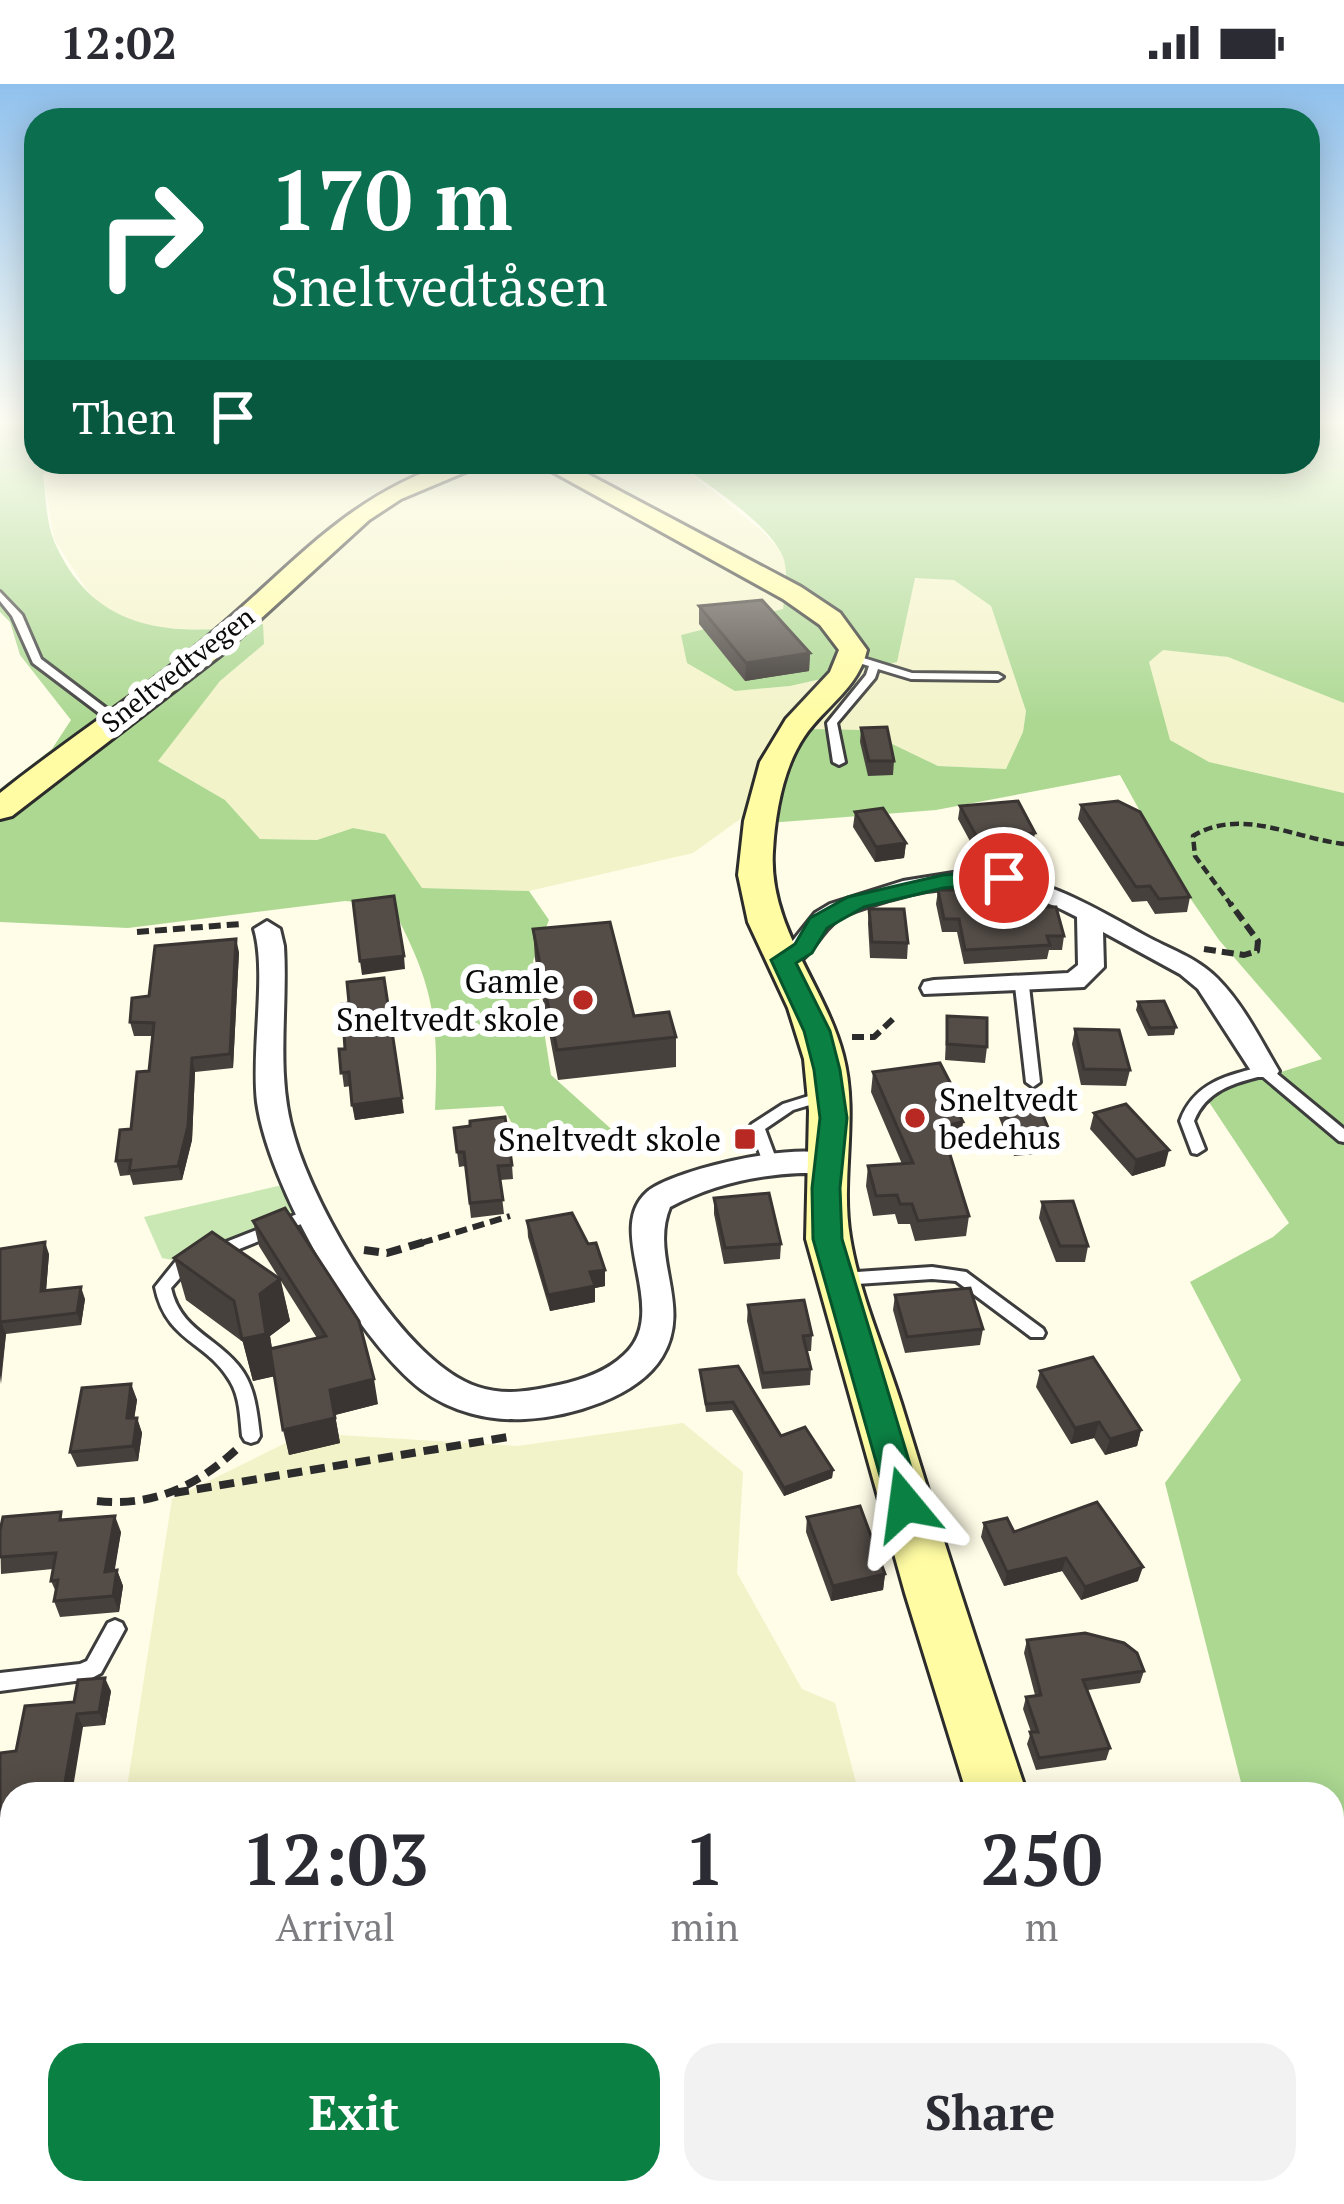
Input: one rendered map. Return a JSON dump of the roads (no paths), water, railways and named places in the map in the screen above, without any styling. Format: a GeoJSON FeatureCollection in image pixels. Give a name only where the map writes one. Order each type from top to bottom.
{"type":"FeatureCollection","features":[{"type":"Feature","properties":{"kind":"main road","name":"Sneltvedtvegen"},"geometry":{"type":"LineString","coordinates":[[0,809],[243,623],[344,524]]}},
{"type":"Feature","properties":{"kind":"main road"},"geometry":{"type":"LineString","coordinates":[[663,524],[792,593],[837,626],[863,662],[846,673],[790,735],[768,788],[756,853],[756,882],[761,913],[817,1031],[831,1095],[826,1219],[839,1280],[993,1782]]}},
{"type":"Feature","properties":{"kind":"street"},"geometry":{"type":"LineString","coordinates":[[783,960],[804,948],[818,923],[834,912],[886,893],[943,881],[1017,880],[1044,887],[1160,957],[1196,973],[1228,1009],[1264,1071]]}},
{"type":"Feature","properties":{"kind":"street"},"geometry":{"type":"LineString","coordinates":[[934,988],[1076,981],[1091,987],[1090,912]]}},
{"type":"Feature","properties":{"kind":"street"},"geometry":{"type":"LineString","coordinates":[[267,929],[272,1107],[310,1214],[397,1348],[437,1386],[475,1402],[515,1406],[560,1400],[602,1387],[634,1368],[651,1349],[660,1316],[649,1230],[657,1200],[694,1181],[770,1164],[830,1162]]}},
{"type":"Feature","properties":{"kind":"lane"},"geometry":{"type":"LineString","coordinates":[[0,595],[17,614],[37,661],[115,721]]}},
{"type":"Feature","properties":{"kind":"lane"},"geometry":{"type":"LineString","coordinates":[[863,662],[911,676],[998,676]]}},
{"type":"Feature","properties":{"kind":"lane"},"geometry":{"type":"LineString","coordinates":[[839,762],[832,723],[871,676],[863,662]]}},
{"type":"Feature","properties":{"kind":"lane"},"geometry":{"type":"LineString","coordinates":[[1022,986],[1033,1082]]}},
{"type":"Feature","properties":{"kind":"lane"},"geometry":{"type":"LineString","coordinates":[[1197,1149],[1187,1121],[1198,1099],[1221,1084],[1264,1071],[1344,1137]]}},
{"type":"Feature","properties":{"kind":"lane"},"geometry":{"type":"LineString","coordinates":[[770,1164],[757,1126],[788,1107],[831,1095]]}},
{"type":"Feature","properties":{"kind":"lane"},"geometry":{"type":"LineString","coordinates":[[251,1436],[246,1397],[237,1375],[173,1318],[163,1287],[181,1266],[310,1214]]}},
{"type":"Feature","properties":{"kind":"lane"},"geometry":{"type":"LineString","coordinates":[[839,1280],[932,1273],[960,1276],[1037,1333]]}},
{"type":"Feature","properties":{"kind":"lane"},"geometry":{"type":"LineString","coordinates":[[0,1682],[94,1667],[115,1629]]}},
{"type":"Feature","properties":{"kind":"place","name":"Gamle Sneltvedt skole"},"geometry":{"type":"Point","coordinates":[583,1000]}},
{"type":"Feature","properties":{"kind":"place","name":"Sneltvedt bedehus"},"geometry":{"type":"Point","coordinates":[915,1118]}},
{"type":"Feature","properties":{"kind":"place","name":"Sneltvedt skole"},"geometry":{"type":"Point","coordinates":[745,1139]}}]}
